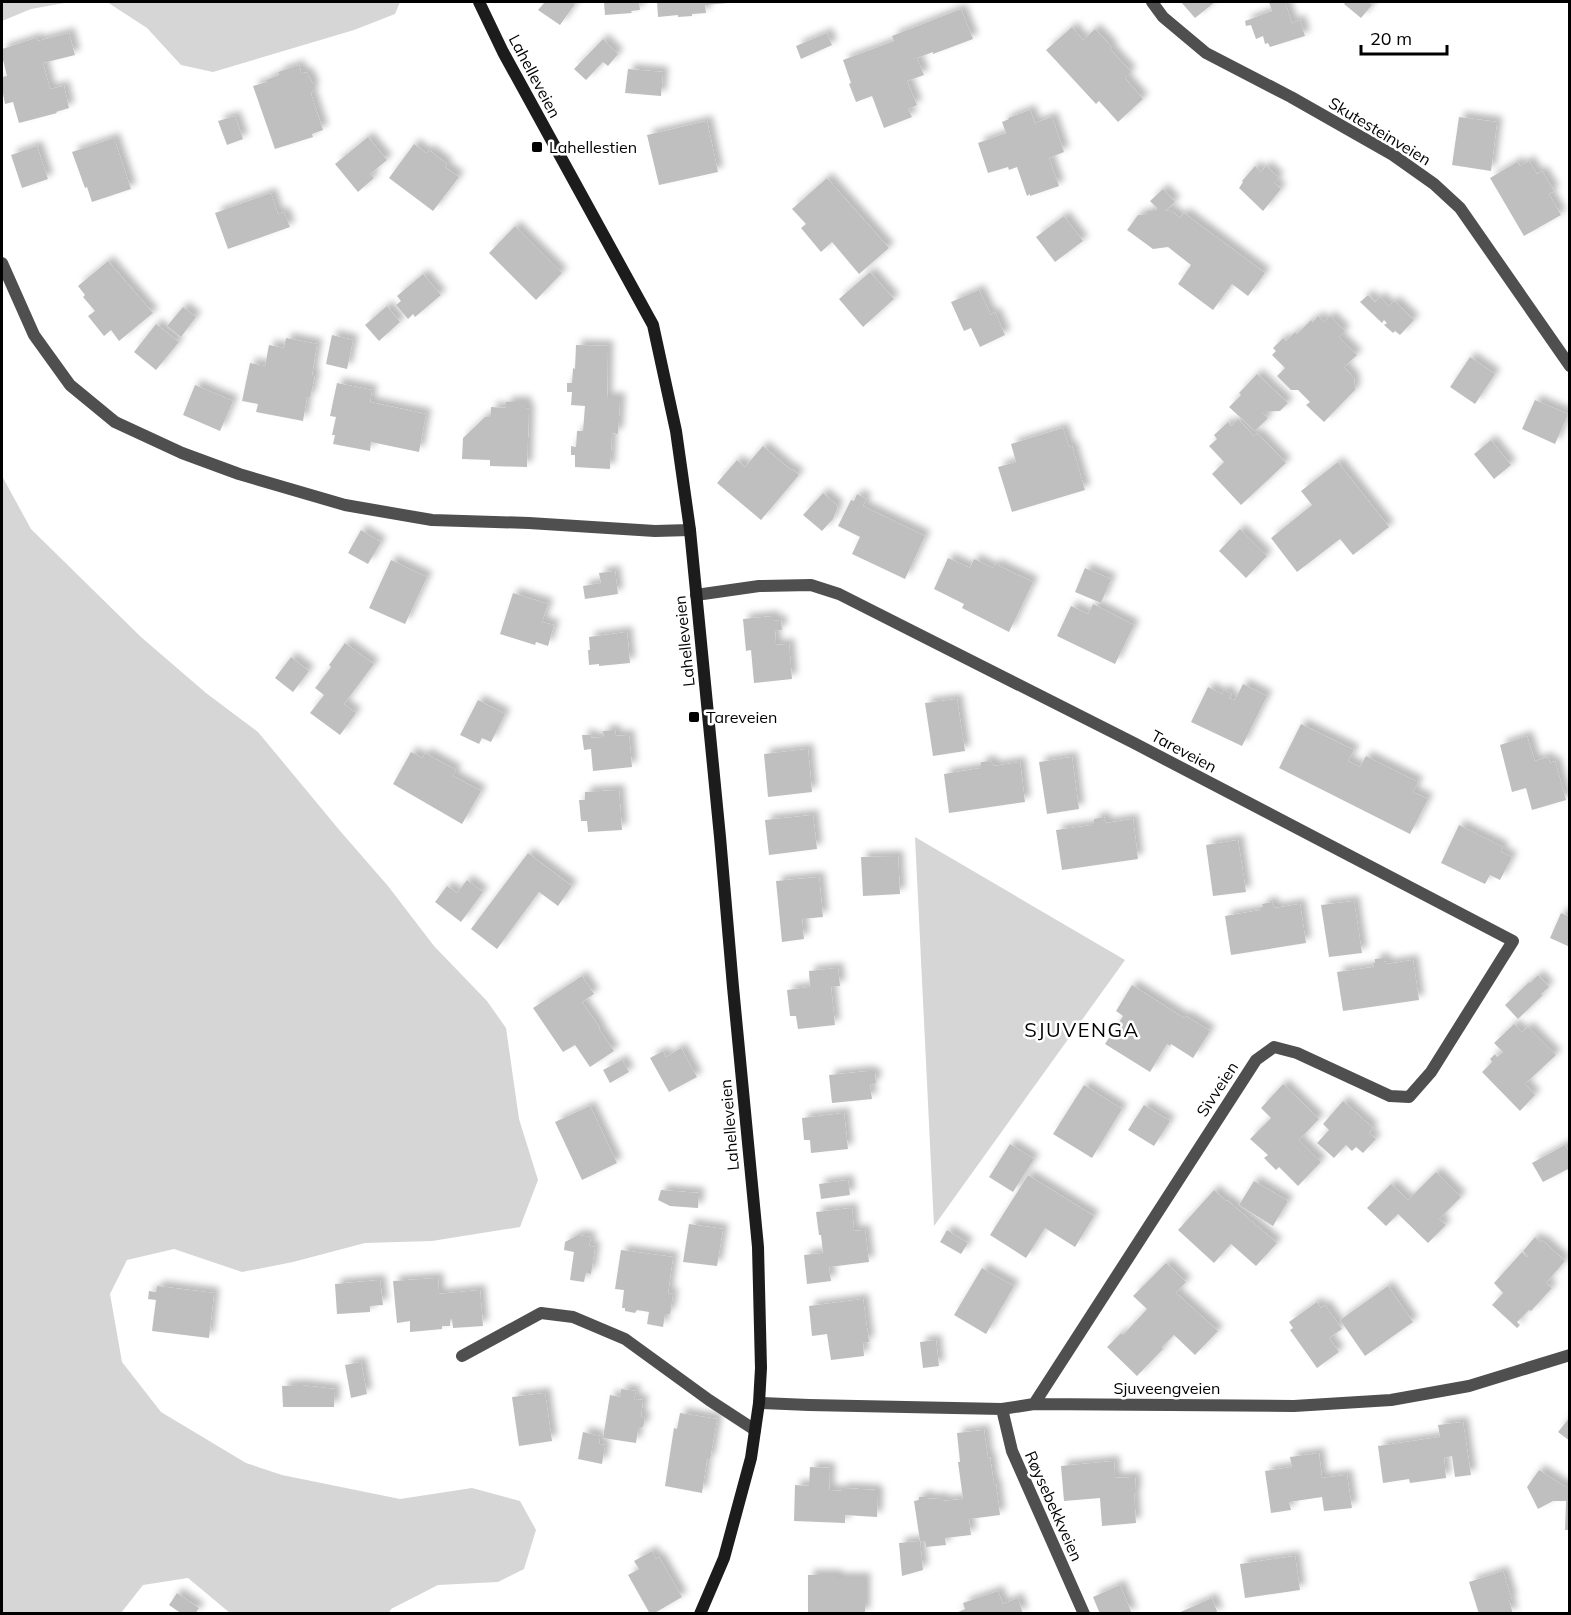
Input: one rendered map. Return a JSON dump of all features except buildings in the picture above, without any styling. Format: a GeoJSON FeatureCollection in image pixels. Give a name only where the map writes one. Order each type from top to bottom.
{"type":"FeatureCollection","features":[{"type":"Feature","properties":{"kind":"street","name":"Lahelleveien"},"geometry":{"type":"LineString","coordinates":[[479,2],[503,52],[653,325],[676,431],[690,530],[758,1247],[761,1368],[751,1458],[724,1558],[700,1614]]}},
{"type":"Feature","properties":{"kind":"street","name":"Skutesteinveien"},"geometry":{"type":"LineString","coordinates":[[1152,2],[1163,16],[1206,54],[1291,97],[1393,154],[1434,184],[1460,208],[1569,366]]}},
{"type":"Feature","properties":{"kind":"street"},"geometry":{"type":"LineString","coordinates":[[2,263],[34,335],[70,385],[115,422],[182,453],[240,474],[345,505],[432,520],[655,531],[690,530]]}},
{"type":"Feature","properties":{"kind":"street","name":"Tareveien"},"geometry":{"type":"LineString","coordinates":[[696,595],[759,586],[811,585],[839,594],[1134,743],[1513,941]]}},
{"type":"Feature","properties":{"kind":"street","name":"Sivveien"},"geometry":{"type":"LineString","coordinates":[[1034,1404],[1256,1059],[1274,1047],[1297,1053],[1390,1096],[1409,1097],[1431,1072],[1513,941]]}},
{"type":"Feature","properties":{"kind":"street"},"geometry":{"type":"LineString","coordinates":[[462,1356],[541,1313],[573,1317],[625,1339],[709,1400],[755,1430]]}},
{"type":"Feature","properties":{"kind":"street","name":"Sjuveengveien"},"geometry":{"type":"LineString","coordinates":[[759,1402],[1002,1409],[1034,1404],[1294,1406],[1391,1400],[1469,1386],[1569,1355]]}},
{"type":"Feature","properties":{"kind":"street","name":"Røysebekkveien"},"geometry":{"type":"LineString","coordinates":[[1002,1409],[1012,1451],[1084,1614]]}},
{"type":"Feature","properties":{"kind":"shaded area"},"geometry":{"type":"Polygon","coordinates":[[[2,2],[70,2],[31,9],[2,21],[2,2]]]}},
{"type":"Feature","properties":{"kind":"shaded area"},"geometry":{"type":"Polygon","coordinates":[[[107,2],[400,2],[395,14],[354,30],[213,72],[181,65],[147,28],[107,2]]]}},
{"type":"Feature","properties":{"kind":"shaded area"},"geometry":{"type":"Polygon","coordinates":[[[2,476],[31,529],[141,637],[206,693],[258,732],[388,886],[434,946],[487,1001],[506,1028],[519,1119],[538,1180],[520,1227],[432,1241],[365,1243],[293,1262],[242,1272],[174,1249],[127,1260],[110,1294],[122,1362],[161,1412],[246,1463],[282,1475],[400,1499],[472,1488],[520,1501],[536,1530],[524,1569],[498,1582],[438,1585],[391,1609],[389,1613],[230,1613],[188,1578],[143,1585],[121,1613],[2,1613],[2,476]]]}},
{"type":"Feature","properties":{"kind":"shaded area"},"geometry":{"type":"Polygon","coordinates":[[[915,837],[1125,960],[934,1226],[915,837]]]}},
{"type":"Feature","properties":{"kind":"place","name":"Lahellestien"},"geometry":{"type":"Point","coordinates":[537,147]}},
{"type":"Feature","properties":{"kind":"place","name":"Tareveien"},"geometry":{"type":"Point","coordinates":[694,717]}},
{"type":"Feature","properties":{"kind":"district","name":"SJUVENGA"},"geometry":{"type":"Point","coordinates":[1082,1030]}}]}
